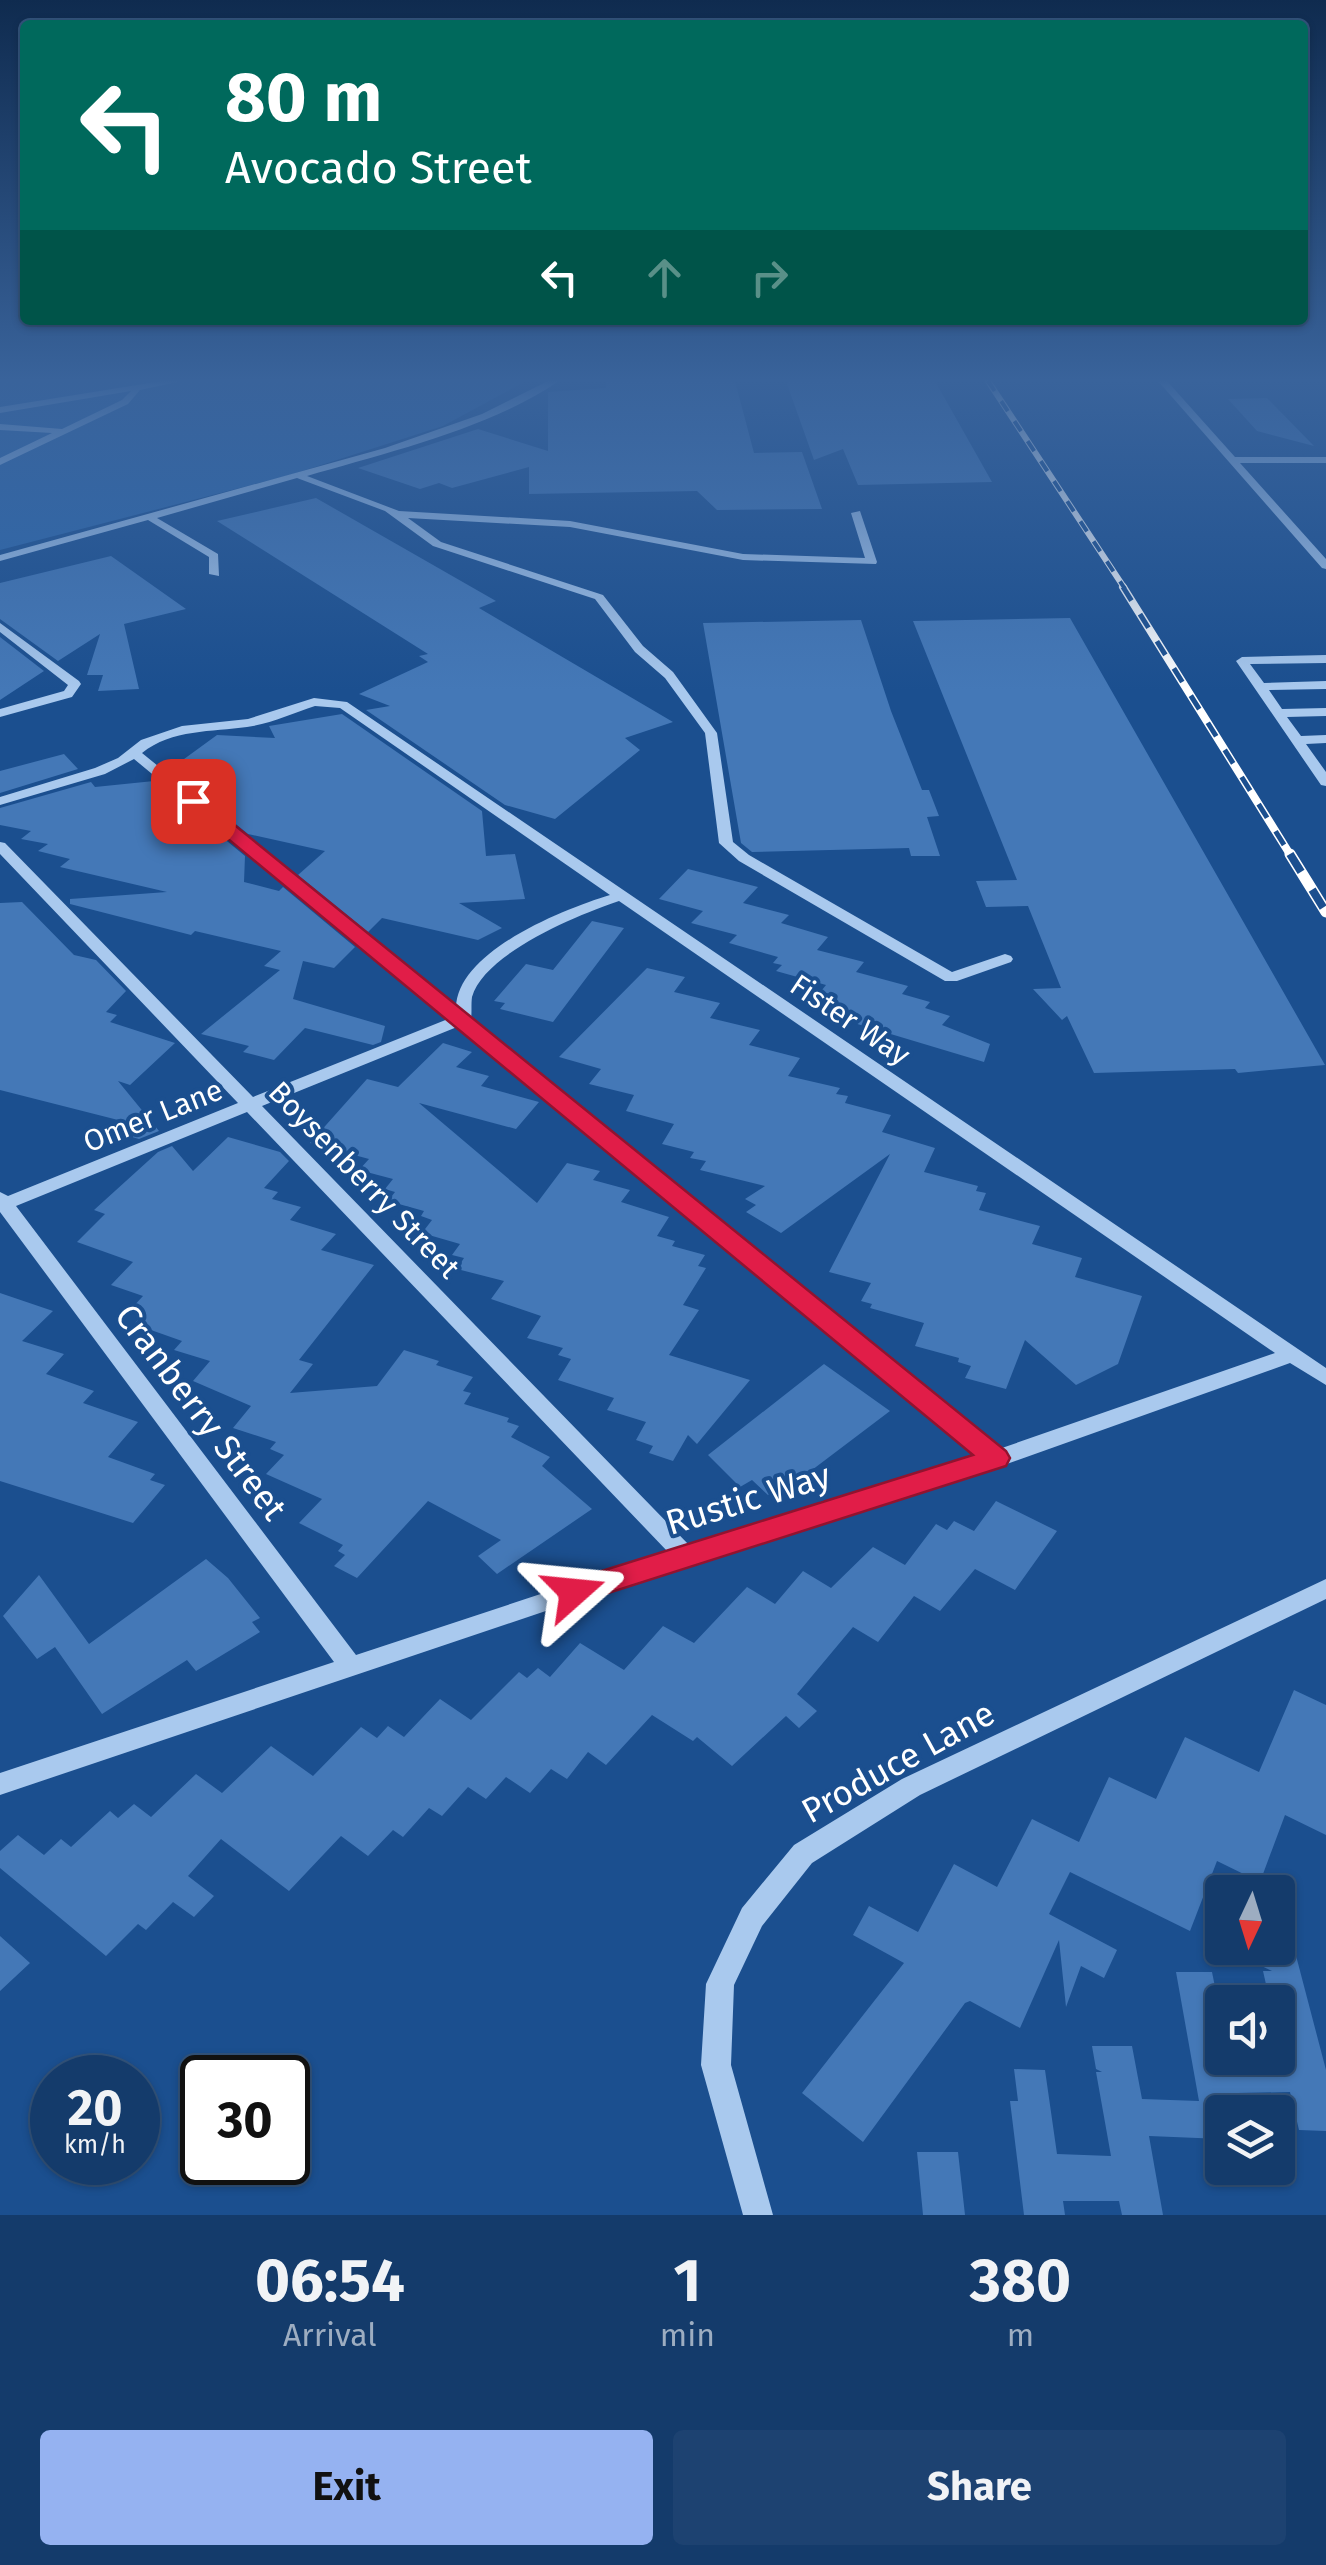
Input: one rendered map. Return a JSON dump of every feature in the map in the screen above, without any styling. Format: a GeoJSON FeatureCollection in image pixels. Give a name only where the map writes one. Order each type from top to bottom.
{"type":"FeatureCollection","features":[{"type":"Feature","properties":{"kind":"street"},"geometry":{"type":"LineString","coordinates":[[0,558],[275,484]]}},
{"type":"Feature","properties":{"kind":"street"},"geometry":{"type":"LineString","coordinates":[[320,484],[394,514],[436,544],[599,598],[640,649],[669,676],[711,732],[726,843],[744,858],[951,978],[1005,958]]}},
{"type":"Feature","properties":{"kind":"street"},"geometry":{"type":"LineString","coordinates":[[1256,484],[1326,566]]}},
{"type":"Feature","properties":{"kind":"street"},"geometry":{"type":"LineString","coordinates":[[394,514],[570,524],[743,558],[872,562],[856,513]]}},
{"type":"Feature","properties":{"kind":"street"},"geometry":{"type":"LineString","coordinates":[[152,519],[214,556],[215,574]]}},
{"type":"Feature","properties":{"kind":"street"},"geometry":{"type":"LineString","coordinates":[[0,626],[72,681],[76,689],[0,713]]}},
{"type":"Feature","properties":{"kind":"street"},"geometry":{"type":"LineString","coordinates":[[1326,660],[1242,661],[1326,782]]}},
{"type":"Feature","properties":{"kind":"street"},"geometry":{"type":"LineString","coordinates":[[1260,687],[1326,685]]}},
{"type":"Feature","properties":{"kind":"street","name":"Fister Way"},"geometry":{"type":"LineString","coordinates":[[133,752],[157,738],[187,729],[250,723],[314,702],[343,705],[617,897],[1288,1356],[1326,1378]]}},
{"type":"Feature","properties":{"kind":"street"},"geometry":{"type":"LineString","coordinates":[[1278,713],[1326,712]]}},
{"type":"Feature","properties":{"kind":"street"},"geometry":{"type":"LineString","coordinates":[[1296,740],[1326,739]]}},
{"type":"Feature","properties":{"kind":"street"},"geometry":{"type":"LineString","coordinates":[[0,801],[100,771],[133,752],[464,1018],[996,1458]]}},
{"type":"Feature","properties":{"kind":"street","name":"Boysenberry Street"},"geometry":{"type":"LineString","coordinates":[[0,846],[685,1554]]}},
{"type":"Feature","properties":{"kind":"street"},"geometry":{"type":"LineString","coordinates":[[464,1018],[461,997],[502,954],[550,921],[617,897]]}},
{"type":"Feature","properties":{"kind":"street","name":"Omer Lane"},"geometry":{"type":"LineString","coordinates":[[2,1203],[250,1107],[464,1018]]}},
{"type":"Feature","properties":{"kind":"street","name":"Cranberry Street"},"geometry":{"type":"LineString","coordinates":[[2,1203],[350,1665]]}},
{"type":"Feature","properties":{"kind":"street","name":"Rustic Way"},"geometry":{"type":"LineString","coordinates":[[0,1784],[685,1554],[996,1458],[1288,1356]]}},
{"type":"Feature","properties":{"kind":"street","name":"Produce Lane"},"geometry":{"type":"LineString","coordinates":[[758,2215],[716,2065],[720,1984],[752,1917],[803,1854],[912,1787],[1326,1588]]}},
{"type":"Feature","properties":{"kind":"shaded area"},"geometry":{"type":"Polygon","coordinates":[[[0,484],[254,484],[0,550],[0,484]]]}},
{"type":"Feature","properties":{"kind":"building"},"geometry":{"type":"Polygon","coordinates":[[[406,484],[435,484],[420,489],[406,484]]]}},
{"type":"Feature","properties":{"kind":"building"},"geometry":{"type":"Polygon","coordinates":[[[529,484],[813,484],[822,509],[717,510],[697,491],[529,494],[529,484]]]}},
{"type":"Feature","properties":{"kind":"building"},"geometry":{"type":"Polygon","coordinates":[[[316,498],[496,601],[479,608],[673,722],[625,738],[640,750],[555,819],[505,805],[366,710],[390,706],[359,694],[428,662],[419,656],[428,654],[217,521],[316,498]]]}},
{"type":"Feature","properties":{"kind":"building"},"geometry":{"type":"Polygon","coordinates":[[[111,556],[186,609],[124,624],[139,689],[98,691],[103,675],[87,675],[100,634],[58,661],[0,619],[0,583],[111,556]]]}},
{"type":"Feature","properties":{"kind":"building"},"geometry":{"type":"Polygon","coordinates":[[[1070,618],[1325,1065],[1238,1073],[1235,1069],[1094,1073],[1067,1016],[1062,1020],[1033,989],[1061,988],[1028,906],[986,907],[976,881],[1017,880],[913,621],[1070,618]]]}},
{"type":"Feature","properties":{"kind":"building"},"geometry":{"type":"Polygon","coordinates":[[[861,620],[922,790],[929,790],[939,816],[927,817],[940,856],[911,856],[909,848],[752,852],[741,843],[703,623],[861,620]]]}},
{"type":"Feature","properties":{"kind":"building"},"geometry":{"type":"Polygon","coordinates":[[[0,637],[44,671],[0,700],[0,637]]]}},
{"type":"Feature","properties":{"kind":"building"},"geometry":{"type":"Polygon","coordinates":[[[342,714],[482,811],[486,856],[515,854],[525,899],[459,903],[502,928],[478,940],[382,918],[368,932],[298,875],[325,851],[248,834],[169,770],[217,735],[275,738],[269,726],[342,714]]]}},
{"type":"Feature","properties":{"kind":"building"},"geometry":{"type":"Polygon","coordinates":[[[64,754],[78,769],[0,793],[0,771],[64,754]]]}},
{"type":"Feature","properties":{"kind":"building"},"geometry":{"type":"Polygon","coordinates":[[[154,781],[245,856],[244,882],[279,891],[283,887],[355,947],[334,968],[303,961],[293,999],[385,1026],[381,1042],[373,1045],[305,1028],[274,1060],[243,1052],[249,1046],[201,1034],[280,970],[264,966],[281,951],[195,931],[191,935],[70,904],[70,899],[167,892],[60,867],[70,859],[38,851],[48,844],[21,839],[31,831],[0,825],[0,808],[91,782],[95,787],[154,781]]]}},
{"type":"Feature","properties":{"kind":"building"},"geometry":{"type":"Polygon","coordinates":[[[688,869],[758,887],[743,903],[789,915],[781,923],[828,937],[817,950],[864,962],[856,972],[908,986],[902,994],[930,1002],[925,1008],[950,1016],[942,1025],[990,1044],[984,1062],[854,1023],[860,1016],[813,1001],[826,985],[776,971],[782,965],[773,963],[778,957],[729,943],[737,935],[691,923],[703,911],[659,899],[688,869]]]}},
{"type":"Feature","properties":{"kind":"building"},"geometry":{"type":"Polygon","coordinates":[[[22,902],[74,955],[96,960],[126,991],[106,1012],[117,1015],[110,1022],[175,1043],[130,1085],[118,1081],[159,1131],[139,1139],[111,1131],[122,1121],[0,1090],[0,903],[22,902]]]}},
{"type":"Feature","properties":{"kind":"building"},"geometry":{"type":"Polygon","coordinates":[[[592,921],[624,928],[553,1022],[500,1009],[505,1003],[494,1001],[526,964],[553,970],[592,921]]]}},
{"type":"Feature","properties":{"kind":"building"},"geometry":{"type":"Polygon","coordinates":[[[647,968],[685,977],[674,992],[720,1003],[710,1018],[760,1030],[749,1045],[800,1058],[788,1076],[840,1088],[836,1094],[848,1096],[845,1103],[891,1115],[882,1132],[935,1148],[924,1172],[978,1186],[976,1191],[986,1193],[979,1210],[1040,1226],[1032,1244],[1082,1258],[1075,1277],[1142,1296],[1118,1364],[1076,1385],[1025,1340],[1006,1389],[965,1378],[971,1366],[958,1362],[959,1358],[915,1346],[924,1323],[870,1308],[872,1304],[861,1301],[871,1283],[829,1272],[890,1154],[781,1233],[746,1212],[756,1205],[745,1199],[765,1186],[700,1170],[706,1161],[690,1158],[694,1152],[662,1144],[674,1124],[626,1111],[634,1095],[589,1084],[601,1069],[559,1057],[647,968]]]}},
{"type":"Feature","properties":{"kind":"building"},"geometry":{"type":"Polygon","coordinates":[[[443,1043],[472,1052],[456,1067],[489,1076],[481,1086],[539,1102],[516,1129],[419,1103],[537,1203],[567,1163],[600,1171],[593,1180],[630,1190],[621,1202],[669,1217],[657,1236],[675,1241],[672,1246],[705,1255],[698,1266],[706,1268],[683,1305],[699,1310],[669,1355],[750,1380],[697,1444],[688,1435],[673,1461],[649,1453],[653,1446],[636,1440],[646,1422],[607,1410],[614,1398],[558,1380],[571,1359],[558,1355],[563,1348],[527,1338],[541,1316],[491,1299],[504,1281],[457,1269],[464,1258],[452,1255],[460,1244],[422,1233],[432,1220],[421,1216],[424,1211],[388,1201],[395,1192],[385,1189],[393,1179],[359,1170],[369,1159],[310,1143],[367,1079],[398,1087],[443,1043]]]}},
{"type":"Feature","properties":{"kind":"building"},"geometry":{"type":"Polygon","coordinates":[[[228,1137],[280,1152],[289,1161],[264,1188],[278,1192],[272,1199],[301,1207],[290,1220],[336,1234],[321,1250],[374,1265],[299,1360],[313,1364],[290,1393],[377,1386],[404,1350],[439,1361],[436,1365],[473,1377],[463,1391],[471,1393],[464,1404],[509,1418],[507,1422],[519,1426],[511,1437],[550,1457],[542,1466],[592,1509],[497,1574],[478,1556],[501,1540],[428,1501],[357,1578],[334,1566],[345,1555],[338,1551],[343,1545],[299,1523],[322,1499],[266,1474],[284,1455],[270,1449],[276,1442],[233,1428],[251,1406],[193,1381],[210,1361],[174,1350],[182,1341],[134,1324],[144,1313],[131,1309],[143,1296],[111,1285],[133,1262],[77,1242],[105,1214],[94,1210],[158,1152],[172,1146],[193,1171],[228,1137]]]}},
{"type":"Feature","properties":{"kind":"building"},"geometry":{"type":"Polygon","coordinates":[[[0,1293],[53,1311],[22,1341],[64,1354],[46,1374],[94,1391],[83,1403],[138,1422],[108,1457],[155,1474],[150,1480],[165,1485],[133,1523],[0,1481],[0,1293]]]}},
{"type":"Feature","properties":{"kind":"building"},"geometry":{"type":"Polygon","coordinates":[[[824,1364],[890,1411],[812,1470],[768,1495],[752,1480],[740,1487],[708,1455],[824,1364]]]}},
{"type":"Feature","properties":{"kind":"building"},"geometry":{"type":"Polygon","coordinates":[[[996,1501],[1057,1531],[1015,1590],[975,1569],[940,1611],[914,1596],[878,1642],[853,1627],[797,1694],[817,1711],[799,1728],[786,1716],[732,1766],[697,1737],[693,1741],[652,1715],[606,1765],[588,1752],[567,1779],[551,1769],[530,1793],[506,1777],[486,1799],[468,1787],[442,1816],[429,1808],[403,1837],[393,1830],[368,1856],[341,1836],[289,1891],[221,1839],[188,1876],[214,1896],[194,1917],[173,1902],[146,1930],[138,1924],[106,1956],[0,1868],[0,1851],[18,1835],[44,1855],[61,1839],[71,1847],[110,1811],[118,1818],[134,1804],[151,1817],[196,1774],[222,1793],[271,1746],[313,1776],[361,1727],[377,1738],[388,1726],[404,1737],[440,1699],[471,1720],[519,1672],[527,1678],[538,1668],[550,1677],[580,1643],[624,1670],[663,1626],[694,1643],[747,1587],[775,1604],[803,1571],[831,1588],[873,1547],[905,1565],[936,1524],[947,1530],[954,1521],[974,1531],[996,1501]]]}},
{"type":"Feature","properties":{"kind":"building"},"geometry":{"type":"Polygon","coordinates":[[[206,1559],[228,1578],[260,1618],[252,1622],[260,1632],[196,1671],[187,1660],[102,1714],[55,1647],[37,1659],[3,1616],[39,1575],[89,1644],[206,1559]]]}},
{"type":"Feature","properties":{"kind":"building"},"geometry":{"type":"Polygon","coordinates":[[[1294,1690],[1326,1705],[1326,1835],[1285,1815],[1263,1875],[1246,1875],[1217,1861],[1212,1875],[1205,1875],[1205,1892],[1190,1931],[1070,1872],[1049,1914],[1117,1950],[1104,1978],[1081,1966],[1066,2007],[1059,1940],[1020,2028],[970,2001],[965,2003],[863,2142],[802,2093],[904,1963],[853,1935],[869,1906],[918,1932],[954,1864],[997,1887],[1032,1819],[1079,1842],[1109,1777],[1156,1799],[1185,1737],[1259,1772],[1294,1690]]]}},
{"type":"Feature","properties":{"kind":"building"},"geometry":{"type":"Polygon","coordinates":[[[0,1936],[30,1963],[0,1991],[0,1936]]]}},
{"type":"Feature","properties":{"kind":"building"},"geometry":{"type":"Polygon","coordinates":[[[1295,1952],[1326,2070],[1326,2131],[1299,2130],[1295,2095],[1290,2092],[1205,2095],[1205,2138],[1149,2136],[1163,2215],[1122,2215],[1119,2201],[1063,2201],[1065,2215],[1024,2215],[1010,2101],[1018,2101],[1014,2069],[1045,2070],[1057,2154],[1111,2156],[1096,2072],[1102,2072],[1096,2069],[1092,2046],[1132,2046],[1142,2099],[1199,2101],[1176,1972],[1212,1972],[1215,1985],[1205,1985],[1205,2075],[1295,2075],[1295,1985],[1266,1985],[1263,1971],[1272,1971],[1259,1965],[1295,1965],[1295,1952]]]}},
{"type":"Feature","properties":{"kind":"building"},"geometry":{"type":"Polygon","coordinates":[[[917,2152],[958,2152],[965,2215],[923,2215],[917,2152]]]}},
{"type":"Feature","properties":{"kind":"railway"},"geometry":{"type":"LineString","coordinates":[[1056,484],[1125,589]]}},
{"type":"Feature","properties":{"kind":"railway"},"geometry":{"type":"LineString","coordinates":[[1123,587],[1291,856]]}},
{"type":"Feature","properties":{"kind":"railway"},"geometry":{"type":"LineString","coordinates":[[1290,854],[1326,912]]}},
{"type":"Feature","properties":{"kind":"route"},"geometry":{"type":"LineString","coordinates":[[193,801],[996,1458],[574,1592]]}}]}
